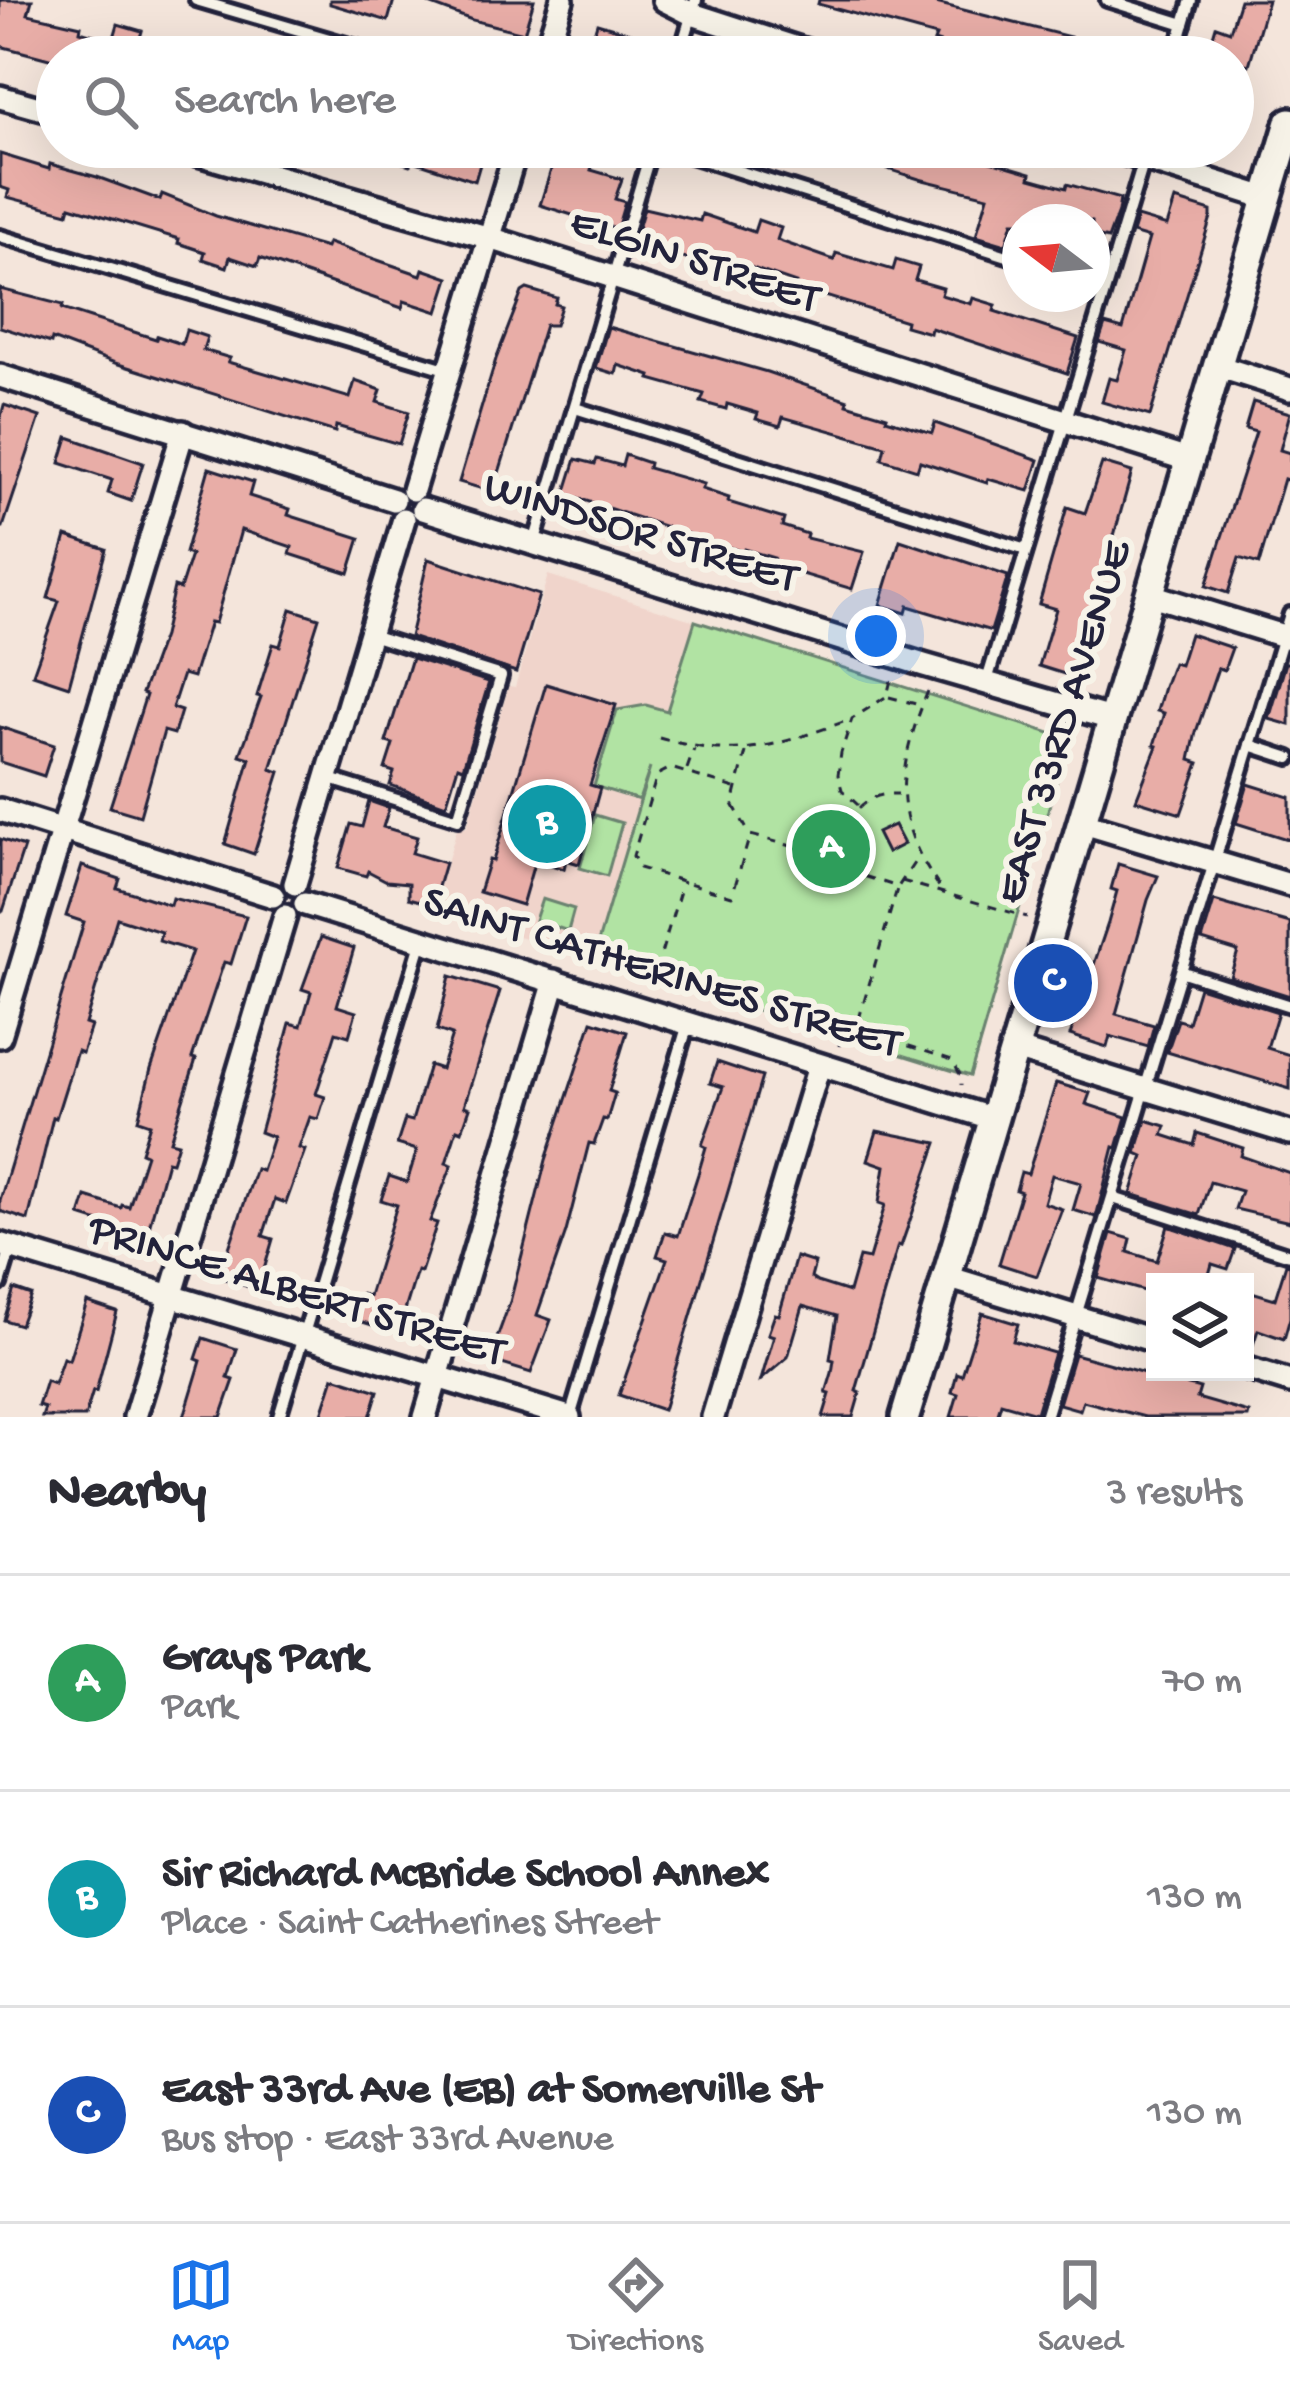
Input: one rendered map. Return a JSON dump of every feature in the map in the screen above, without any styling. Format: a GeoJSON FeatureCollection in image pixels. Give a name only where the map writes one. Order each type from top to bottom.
{"type":"FeatureCollection","features":[{"type":"Feature","properties":{"kind":"street"},"geometry":{"type":"LineString","coordinates":[[551,36],[562,0]]}},
{"type":"Feature","properties":{"kind":"street"},"geometry":{"type":"LineString","coordinates":[[664,0],[770,36]]}},
{"type":"Feature","properties":{"kind":"street"},"geometry":{"type":"LineString","coordinates":[[0,97],[36,107]]}},
{"type":"Feature","properties":{"kind":"street","name":"EAST 33RD AVENUE"},"geometry":{"type":"LineString","coordinates":[[905,1417],[1288,134]]}},
{"type":"Feature","properties":{"kind":"street","name":"ELGIN STREET"},"geometry":{"type":"LineString","coordinates":[[247,168],[490,238],[1188,460]]}},
{"type":"Feature","properties":{"kind":"street"},"geometry":{"type":"LineString","coordinates":[[135,1417],[511,168]]}},
{"type":"Feature","properties":{"kind":"street"},"geometry":{"type":"LineString","coordinates":[[1186,168],[1267,198]]}},
{"type":"Feature","properties":{"kind":"street"},"geometry":{"type":"LineString","coordinates":[[1217,366],[1290,389]]}},
{"type":"Feature","properties":{"kind":"street","name":"WINDSOR STREET"},"geometry":{"type":"LineString","coordinates":[[0,376],[1111,719]]}},
{"type":"Feature","properties":{"kind":"street"},"geometry":{"type":"LineString","coordinates":[[0,1036],[10,967],[63,829],[183,432]]}},
{"type":"Feature","properties":{"kind":"street"},"geometry":{"type":"LineString","coordinates":[[1148,594],[1288,630]]}},
{"type":"Feature","properties":{"kind":"street","name":"SAINT CATHERINES STREET"},"geometry":{"type":"LineString","coordinates":[[0,810],[994,1119]]}},
{"type":"Feature","properties":{"kind":"street"},"geometry":{"type":"LineString","coordinates":[[1080,822],[1290,884]]}},
{"type":"Feature","properties":{"kind":"street"},"geometry":{"type":"LineString","coordinates":[[425,1417],[555,981]]}},
{"type":"Feature","properties":{"kind":"street"},"geometry":{"type":"LineString","coordinates":[[1015,1049],[1290,1133]]}},
{"type":"Feature","properties":{"kind":"street"},"geometry":{"type":"LineString","coordinates":[[713,1417],[819,1066]]}},
{"type":"Feature","properties":{"kind":"street","name":"PRINCE ALBERT STREET"},"geometry":{"type":"LineString","coordinates":[[5,1246],[570,1417]]}},
{"type":"Feature","properties":{"kind":"street"},"geometry":{"type":"LineString","coordinates":[[947,1277],[1146,1337]]}},
{"type":"Feature","properties":{"kind":"street"},"geometry":{"type":"LineString","coordinates":[[1254,1371],[1290,1382]]}},
{"type":"Feature","properties":{"kind":"lane"},"geometry":{"type":"LineString","coordinates":[[196,0],[319,36]]}},
{"type":"Feature","properties":{"kind":"lane"},"geometry":{"type":"LineString","coordinates":[[1107,0],[1184,24]]}},
{"type":"Feature","properties":{"kind":"lane"},"geometry":{"type":"LineString","coordinates":[[1180,36],[1191,0]]}},
{"type":"Feature","properties":{"kind":"lane"},"geometry":{"type":"LineString","coordinates":[[685,36],[694,7]]}},
{"type":"Feature","properties":{"kind":"lane"},"geometry":{"type":"LineString","coordinates":[[534,543],[645,168]]}},
{"type":"Feature","properties":{"kind":"lane"},"geometry":{"type":"LineString","coordinates":[[729,168],[1002,254]]}},
{"type":"Feature","properties":{"kind":"lane"},"geometry":{"type":"LineString","coordinates":[[1110,252],[1141,168]]}},
{"type":"Feature","properties":{"kind":"lane"},"geometry":{"type":"LineString","coordinates":[[0,236],[449,370]]}},
{"type":"Feature","properties":{"kind":"lane"},"geometry":{"type":"LineString","coordinates":[[986,684],[1065,421],[1091,312]]}},
{"type":"Feature","properties":{"kind":"lane"},"geometry":{"type":"LineString","coordinates":[[574,408],[1026,550]]}},
{"type":"Feature","properties":{"kind":"lane"},"geometry":{"type":"LineString","coordinates":[[1045,1417],[1288,630]]}},
{"type":"Feature","properties":{"kind":"lane"},"geometry":{"type":"LineString","coordinates":[[327,778],[458,819],[501,676],[371,634]]}},
{"type":"Feature","properties":{"kind":"lane"},"geometry":{"type":"LineString","coordinates":[[1250,745],[1290,758]]}},
{"type":"Feature","properties":{"kind":"lane"},"geometry":{"type":"LineString","coordinates":[[280,1417],[422,940]]}},
{"type":"Feature","properties":{"kind":"lane"},"geometry":{"type":"LineString","coordinates":[[1183,972],[1290,1006]]}},
{"type":"Feature","properties":{"kind":"lane"},"geometry":{"type":"LineString","coordinates":[[570,1417],[688,1021]]}},
{"type":"Feature","properties":{"kind":"lane"},"geometry":{"type":"LineString","coordinates":[[1113,1198],[1290,1255]]}},
{"type":"Feature","properties":{"kind":"lane"},"geometry":{"type":"LineString","coordinates":[[0,1284],[5,1246]]}},
{"type":"Feature","properties":{"kind":"path"},"geometry":{"type":"LineString","coordinates":[[659,738],[694,748],[746,752],[852,719],[887,696],[891,680]]}},
{"type":"Feature","properties":{"kind":"path"},"geometry":{"type":"LineString","coordinates":[[928,692],[901,794],[918,857],[943,892]]}},
{"type":"Feature","properties":{"kind":"path"},"geometry":{"type":"LineString","coordinates":[[887,696],[922,705]]}},
{"type":"Feature","properties":{"kind":"path"},"geometry":{"type":"LineString","coordinates":[[852,719],[838,775],[842,790],[858,805]]}},
{"type":"Feature","properties":{"kind":"path"},"geometry":{"type":"LineString","coordinates":[[686,772],[694,748]]}},
{"type":"Feature","properties":{"kind":"path"},"geometry":{"type":"LineString","coordinates":[[735,788],[670,768],[656,775],[633,856],[639,868],[732,896],[750,835],[733,804],[746,752]]}},
{"type":"Feature","properties":{"kind":"path"},"geometry":{"type":"LineString","coordinates":[[845,870],[841,859],[848,824],[858,805],[883,794],[901,794]]}},
{"type":"Feature","properties":{"kind":"path"},"geometry":{"type":"LineString","coordinates":[[899,835],[909,830]]}},
{"type":"Feature","properties":{"kind":"path"},"geometry":{"type":"LineString","coordinates":[[750,835],[841,859]]}},
{"type":"Feature","properties":{"kind":"path"},"geometry":{"type":"LineString","coordinates":[[839,1046],[842,1037],[856,1029],[900,884],[918,857]]}},
{"type":"Feature","properties":{"kind":"path"},"geometry":{"type":"LineString","coordinates":[[845,870],[1027,916]]}},
{"type":"Feature","properties":{"kind":"path"},"geometry":{"type":"LineString","coordinates":[[837,876],[845,870]]}},
{"type":"Feature","properties":{"kind":"path"},"geometry":{"type":"LineString","coordinates":[[652,987],[682,881]]}},
{"type":"Feature","properties":{"kind":"path"},"geometry":{"type":"LineString","coordinates":[[856,1029],[952,1060],[961,1084]]}},
{"type":"Feature","properties":{"kind":"shaded area"},"geometry":{"type":"Polygon","coordinates":[[[548,575],[695,621],[593,959],[433,910],[458,825],[467,827],[548,575]]]}},
{"type":"Feature","properties":{"kind":"green space"},"geometry":{"type":"Polygon","coordinates":[[[695,621],[1069,739],[970,1076],[593,959],[650,768],[639,800],[594,786],[617,710],[646,705],[667,711],[695,621]]]}},
{"type":"Feature","properties":{"kind":"green space"},"geometry":{"type":"Polygon","coordinates":[[[595,815],[622,823],[607,876],[580,868],[595,815]]]}},
{"type":"Feature","properties":{"kind":"green space"},"geometry":{"type":"Polygon","coordinates":[[[542,899],[574,909],[568,931],[535,920],[542,899]]]}},
{"type":"Feature","properties":{"kind":"building"},"geometry":{"type":"Polygon","coordinates":[[[0,0],[32,0],[28,14],[81,26],[80,31],[96,36],[36,36],[36,55],[0,46],[0,0]]]}},
{"type":"Feature","properties":{"kind":"building"},"geometry":{"type":"Polygon","coordinates":[[[330,0],[394,0],[388,21],[330,4],[330,0]]]}},
{"type":"Feature","properties":{"kind":"building"},"geometry":{"type":"Polygon","coordinates":[[[429,0],[534,0],[524,33],[472,20],[429,4],[429,0]]]}},
{"type":"Feature","properties":{"kind":"building"},"geometry":{"type":"Polygon","coordinates":[[[819,0],[924,0],[1066,36],[936,36],[818,4],[819,0]]]}},
{"type":"Feature","properties":{"kind":"building"},"geometry":{"type":"Polygon","coordinates":[[[1240,0],[1268,0],[1254,48],[1254,36],[1213,36],[1216,26],[1230,31],[1240,0]]]}},
{"type":"Feature","properties":{"kind":"building"},"geometry":{"type":"Polygon","coordinates":[[[597,23],[634,34],[633,36],[593,36],[597,23]]]}},
{"type":"Feature","properties":{"kind":"building"},"geometry":{"type":"Polygon","coordinates":[[[118,24],[142,31],[141,36],[114,36],[118,24]]]}},
{"type":"Feature","properties":{"kind":"building"},"geometry":{"type":"Polygon","coordinates":[[[0,154],[36,168],[64,168],[97,177],[160,200],[162,194],[216,216],[326,248],[328,243],[421,275],[423,269],[449,278],[438,312],[404,301],[402,308],[260,258],[257,266],[230,257],[227,267],[203,259],[205,252],[178,243],[179,239],[70,206],[68,213],[7,197],[9,190],[0,187],[0,154]]]}},
{"type":"Feature","properties":{"kind":"building"},"geometry":{"type":"Polygon","coordinates":[[[435,168],[479,168],[475,181],[435,168]]]}},
{"type":"Feature","properties":{"kind":"building"},"geometry":{"type":"Polygon","coordinates":[[[551,168],[592,168],[622,179],[615,199],[625,202],[617,229],[540,205],[551,168]]]}},
{"type":"Feature","properties":{"kind":"building"},"geometry":{"type":"Polygon","coordinates":[[[885,168],[1014,168],[1031,173],[1030,178],[1120,199],[1110,234],[1110,204],[1002,204],[1002,244],[976,236],[988,196],[885,168]]]}},
{"type":"Feature","properties":{"kind":"building"},"geometry":{"type":"Polygon","coordinates":[[[1175,200],[1211,211],[1211,217],[1150,416],[1102,402],[1109,378],[1117,380],[1126,350],[1099,342],[1105,324],[1123,329],[1149,238],[1132,233],[1137,217],[1167,226],[1175,200]]]}},
{"type":"Feature","properties":{"kind":"building"},"geometry":{"type":"Polygon","coordinates":[[[644,208],[700,221],[702,214],[754,232],[758,220],[781,228],[777,240],[834,260],[836,253],[893,270],[896,260],[919,267],[915,280],[943,288],[941,295],[996,305],[994,311],[1078,338],[1067,373],[931,328],[930,333],[905,326],[906,321],[796,287],[796,283],[741,264],[740,269],[710,259],[708,266],[634,242],[644,208]]]}},
{"type":"Feature","properties":{"kind":"building"},"geometry":{"type":"Polygon","coordinates":[[[0,289],[63,305],[62,309],[156,339],[182,344],[186,330],[207,337],[203,350],[230,358],[228,362],[350,398],[355,381],[381,390],[377,402],[409,412],[399,444],[336,426],[335,432],[52,339],[51,343],[0,327],[0,289]]]}},
{"type":"Feature","properties":{"kind":"building"},"geometry":{"type":"Polygon","coordinates":[[[527,289],[557,298],[555,304],[561,306],[555,325],[545,325],[493,492],[459,482],[496,359],[527,289]]]}},
{"type":"Feature","properties":{"kind":"building"},"geometry":{"type":"Polygon","coordinates":[[[608,327],[767,372],[848,400],[847,404],[886,419],[932,433],[935,423],[1039,460],[1029,491],[920,461],[917,470],[882,459],[885,446],[783,417],[780,426],[756,419],[758,413],[701,402],[704,394],[618,365],[616,374],[596,368],[608,327]]]}},
{"type":"Feature","properties":{"kind":"building"},"geometry":{"type":"Polygon","coordinates":[[[1253,402],[1290,413],[1280,450],[1290,453],[1290,481],[1284,479],[1259,564],[1239,558],[1228,593],[1206,586],[1256,432],[1245,429],[1253,402]]]}},
{"type":"Feature","properties":{"kind":"building"},"geometry":{"type":"Polygon","coordinates":[[[4,405],[40,417],[0,527],[0,420],[4,405]]]}},
{"type":"Feature","properties":{"kind":"building"},"geometry":{"type":"Polygon","coordinates":[[[68,437],[143,463],[131,501],[108,493],[112,480],[60,463],[68,437]]]}},
{"type":"Feature","properties":{"kind":"building"},"geometry":{"type":"Polygon","coordinates":[[[625,455],[649,463],[648,468],[704,484],[702,489],[729,498],[728,502],[784,519],[782,526],[807,534],[806,538],[864,552],[852,589],[772,565],[774,558],[565,494],[576,459],[622,466],[625,455]]]}},
{"type":"Feature","properties":{"kind":"building"},"geometry":{"type":"Polygon","coordinates":[[[1102,463],[1132,472],[1074,677],[1039,666],[1056,609],[1039,604],[1067,507],[1085,513],[1102,463]]]}},
{"type":"Feature","properties":{"kind":"building"},"geometry":{"type":"Polygon","coordinates":[[[209,468],[253,482],[249,496],[290,509],[288,515],[360,538],[349,573],[290,554],[292,547],[241,530],[215,623],[210,622],[193,677],[183,674],[172,708],[181,711],[174,734],[164,731],[140,816],[110,807],[174,587],[180,589],[191,555],[185,553],[209,468]]]}},
{"type":"Feature","properties":{"kind":"building"},"geometry":{"type":"Polygon","coordinates":[[[66,536],[106,549],[69,686],[33,674],[59,601],[48,598],[66,536]]]}},
{"type":"Feature","properties":{"kind":"building"},"geometry":{"type":"Polygon","coordinates":[[[900,540],[1008,576],[991,631],[908,606],[906,613],[880,605],[900,540]]]}},
{"type":"Feature","properties":{"kind":"building"},"geometry":{"type":"Polygon","coordinates":[[[428,559],[539,595],[516,672],[410,637],[428,559]]]}},
{"type":"Feature","properties":{"kind":"building"},"geometry":{"type":"Polygon","coordinates":[[[291,609],[319,618],[271,769],[280,772],[254,854],[225,844],[250,758],[240,755],[261,697],[257,696],[273,644],[280,646],[291,609]]]}},
{"type":"Feature","properties":{"kind":"building"},"geometry":{"type":"Polygon","coordinates":[[[1190,634],[1232,648],[1224,670],[1218,668],[1196,732],[1190,760],[1199,763],[1181,814],[1136,800],[1157,746],[1164,713],[1157,711],[1164,687],[1173,663],[1180,665],[1190,634]]]}},
{"type":"Feature","properties":{"kind":"building"},"geometry":{"type":"Polygon","coordinates":[[[412,658],[489,682],[463,768],[458,766],[446,805],[390,785],[394,772],[385,769],[393,744],[386,742],[412,658]]]}},
{"type":"Feature","properties":{"kind":"building"},"geometry":{"type":"Polygon","coordinates":[[[1286,663],[1290,663],[1290,725],[1269,719],[1286,663]]]}},
{"type":"Feature","properties":{"kind":"building"},"geometry":{"type":"Polygon","coordinates":[[[546,684],[616,705],[590,785],[600,788],[579,864],[566,860],[564,869],[535,860],[522,905],[479,892],[489,860],[493,861],[546,684]]]}},
{"type":"Feature","properties":{"kind":"building"},"geometry":{"type":"Polygon","coordinates":[[[0,727],[54,745],[44,776],[0,762],[0,727]]]}},
{"type":"Feature","properties":{"kind":"building"},"geometry":{"type":"Polygon","coordinates":[[[1248,784],[1290,797],[1290,840],[1236,823],[1248,784]]]}},
{"type":"Feature","properties":{"kind":"building"},"geometry":{"type":"Polygon","coordinates":[[[369,801],[389,808],[383,827],[417,837],[412,853],[445,863],[435,897],[430,896],[428,903],[409,898],[409,883],[338,868],[351,824],[362,827],[369,801]]]}},
{"type":"Feature","properties":{"kind":"building"},"geometry":{"type":"Polygon","coordinates":[[[894,825],[904,844],[887,853],[877,833],[894,825]]]}},
{"type":"Feature","properties":{"kind":"building"},"geometry":{"type":"Polygon","coordinates":[[[0,839],[24,847],[3,911],[0,911],[0,839]]]}},
{"type":"Feature","properties":{"kind":"building"},"geometry":{"type":"Polygon","coordinates":[[[1118,864],[1158,876],[1116,1014],[1154,1025],[1148,1047],[1110,1036],[1107,1047],[1070,1035],[1117,891],[1111,889],[1118,864]]]}},
{"type":"Feature","properties":{"kind":"building"},"geometry":{"type":"Polygon","coordinates":[[[82,866],[120,879],[117,888],[170,905],[172,898],[246,916],[231,964],[224,962],[192,1058],[196,1059],[170,1141],[178,1143],[172,1162],[167,1161],[143,1249],[111,1239],[115,1227],[80,1216],[86,1197],[129,1207],[150,1124],[138,1120],[192,951],[159,941],[161,932],[117,918],[85,1024],[91,1026],[53,1117],[28,1220],[0,1211],[84,922],[66,916],[82,866]]]}},
{"type":"Feature","properties":{"kind":"building"},"geometry":{"type":"Polygon","coordinates":[[[1214,901],[1290,923],[1290,996],[1230,977],[1238,951],[1202,940],[1214,901]]]}},
{"type":"Feature","properties":{"kind":"building"},"geometry":{"type":"Polygon","coordinates":[[[321,937],[354,948],[337,1006],[356,1012],[349,1036],[336,1032],[316,1094],[325,1097],[318,1119],[310,1117],[299,1148],[305,1150],[286,1203],[275,1199],[263,1236],[273,1239],[258,1290],[219,1277],[256,1169],[262,1171],[273,1137],[260,1132],[290,1023],[301,1026],[311,992],[302,989],[321,937]]]}},
{"type":"Feature","properties":{"kind":"building"},"geometry":{"type":"Polygon","coordinates":[[[450,976],[500,991],[464,1106],[470,1108],[462,1131],[457,1129],[446,1163],[452,1165],[430,1221],[437,1223],[398,1333],[353,1319],[361,1294],[369,1296],[397,1205],[381,1200],[389,1176],[407,1182],[417,1150],[397,1144],[405,1119],[412,1121],[429,1065],[441,1069],[452,1035],[437,1030],[450,976]]]}},
{"type":"Feature","properties":{"kind":"building"},"geometry":{"type":"Polygon","coordinates":[[[1199,987],[1278,1012],[1267,1048],[1290,1055],[1290,1089],[1167,1052],[1178,1020],[1188,1023],[1199,987]]]}},
{"type":"Feature","properties":{"kind":"building"},"geometry":{"type":"Polygon","coordinates":[[[592,1021],[627,1032],[609,1091],[615,1093],[607,1120],[603,1119],[594,1144],[589,1143],[566,1232],[537,1315],[551,1320],[531,1373],[489,1360],[510,1302],[546,1160],[592,1021]]]}},
{"type":"Feature","properties":{"kind":"building"},"geometry":{"type":"Polygon","coordinates":[[[717,1062],[762,1077],[663,1410],[619,1395],[667,1259],[657,1256],[665,1232],[678,1236],[706,1147],[702,1145],[723,1087],[710,1083],[717,1062]]]}},
{"type":"Feature","properties":{"kind":"building"},"geometry":{"type":"Polygon","coordinates":[[[1056,1083],[1090,1093],[1086,1104],[1126,1117],[1096,1217],[1073,1210],[1081,1183],[1052,1175],[1044,1203],[1062,1209],[1037,1276],[999,1264],[1021,1192],[1016,1190],[1021,1172],[1028,1174],[1056,1083]]]}},
{"type":"Feature","properties":{"kind":"building"},"geometry":{"type":"Polygon","coordinates":[[[1146,1120],[1166,1126],[1163,1135],[1194,1145],[1197,1133],[1243,1148],[1241,1156],[1290,1173],[1290,1222],[1235,1209],[1241,1191],[1210,1182],[1199,1215],[1131,1194],[1143,1156],[1136,1153],[1146,1120]]]}},
{"type":"Feature","properties":{"kind":"building"},"geometry":{"type":"Polygon","coordinates":[[[877,1131],[937,1143],[898,1245],[856,1391],[860,1393],[853,1417],[823,1417],[830,1394],[826,1393],[837,1316],[803,1306],[788,1357],[761,1380],[774,1336],[768,1334],[775,1314],[779,1315],[796,1257],[815,1263],[811,1278],[817,1282],[849,1292],[859,1257],[869,1259],[885,1205],[879,1203],[885,1166],[868,1160],[877,1131]]]}},
{"type":"Feature","properties":{"kind":"building"},"geometry":{"type":"Polygon","coordinates":[[[1168,1226],[1235,1249],[1228,1269],[1212,1264],[1210,1273],[1146,1273],[1146,1291],[1098,1278],[1111,1233],[1131,1239],[1128,1252],[1157,1261],[1168,1226]]]}},
{"type":"Feature","properties":{"kind":"building"},"geometry":{"type":"Polygon","coordinates":[[[1286,1264],[1290,1265],[1290,1318],[1284,1339],[1258,1330],[1254,1342],[1254,1293],[1275,1299],[1286,1264]]]}},
{"type":"Feature","properties":{"kind":"building"},"geometry":{"type":"Polygon","coordinates":[[[14,1289],[31,1295],[20,1325],[4,1320],[14,1289]]]}},
{"type":"Feature","properties":{"kind":"building"},"geometry":{"type":"Polygon","coordinates":[[[87,1302],[117,1312],[96,1392],[85,1417],[42,1417],[45,1408],[38,1406],[46,1381],[54,1384],[63,1358],[69,1360],[87,1302]]]}},
{"type":"Feature","properties":{"kind":"building"},"geometry":{"type":"Polygon","coordinates":[[[982,1313],[1018,1324],[1013,1341],[1054,1353],[1036,1413],[1001,1403],[997,1417],[951,1417],[958,1394],[952,1392],[957,1373],[962,1375],[982,1313]]]}},
{"type":"Feature","properties":{"kind":"building"},"geometry":{"type":"Polygon","coordinates":[[[203,1338],[237,1349],[228,1378],[234,1380],[221,1417],[184,1417],[201,1361],[196,1359],[203,1338]]]}},
{"type":"Feature","properties":{"kind":"building"},"geometry":{"type":"Polygon","coordinates":[[[1074,1354],[1146,1373],[1146,1381],[1174,1381],[1200,1388],[1197,1398],[1249,1413],[1248,1417],[1145,1417],[1083,1401],[1080,1410],[1059,1404],[1074,1354]]]}},
{"type":"Feature","properties":{"kind":"building"},"geometry":{"type":"Polygon","coordinates":[[[334,1377],[378,1391],[370,1417],[321,1417],[334,1377]]]}},
{"type":"Feature","properties":{"kind":"place","name":"Sir Richard McBride School Annex"},"geometry":{"type":"Point","coordinates":[547,824]}},
{"type":"Feature","properties":{"kind":"place","name":"Grays Park"},"geometry":{"type":"Point","coordinates":[831,849]}},
{"type":"Feature","properties":{"kind":"place","name":"East 33rd Ave (EB) at Somerville St"},"geometry":{"type":"Point","coordinates":[1053,983]}}]}
